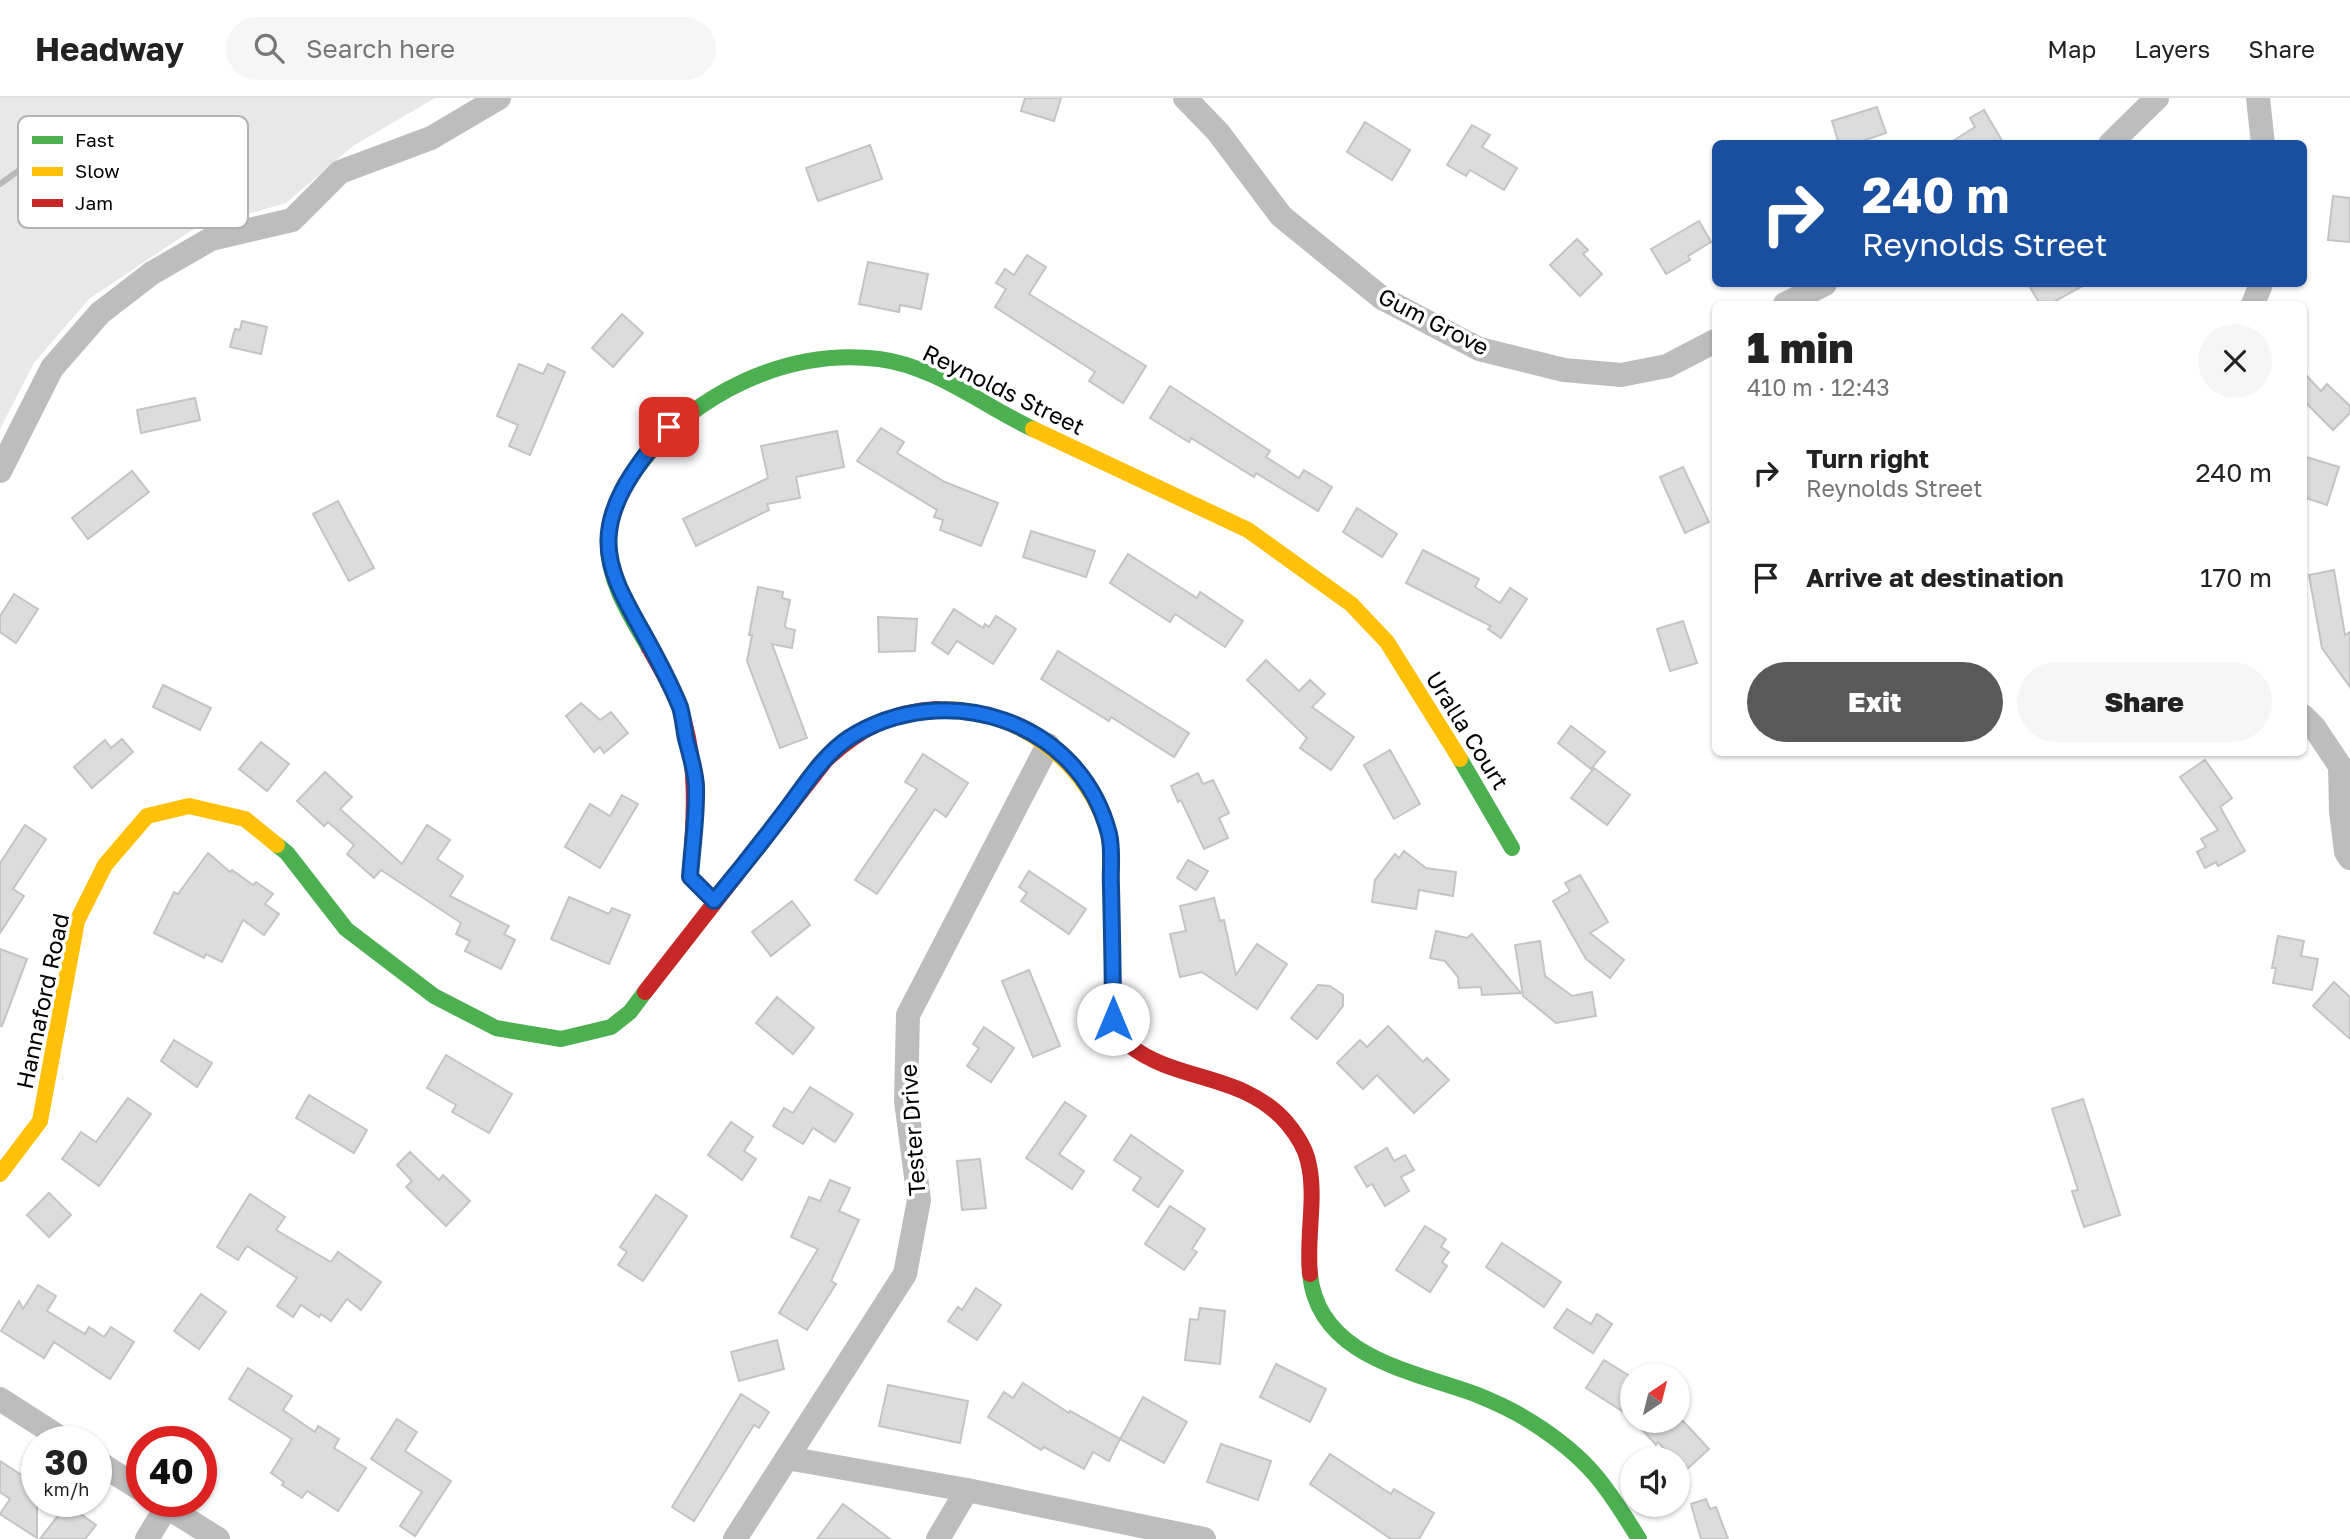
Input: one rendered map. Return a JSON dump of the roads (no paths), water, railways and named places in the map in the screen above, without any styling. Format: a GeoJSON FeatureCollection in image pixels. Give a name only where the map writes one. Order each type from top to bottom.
{"type":"FeatureCollection","features":[{"type":"Feature","properties":{"kind":"street"},"geometry":{"type":"LineString","coordinates":[[0,471],[52,368],[100,313],[152,273],[211,239],[292,220],[340,172],[431,138],[499,98]]}},
{"type":"Feature","properties":{"kind":"street","name":"Gum Grove"},"geometry":{"type":"LineString","coordinates":[[1185,98],[1218,132],[1281,216],[1382,298],[1479,349],[1564,370],[1621,374],[1667,366],[1712,343]]}},
{"type":"Feature","properties":{"kind":"street"},"geometry":{"type":"LineString","coordinates":[[2114,140],[2157,98]]}},
{"type":"Feature","properties":{"kind":"street"},"geometry":{"type":"LineString","coordinates":[[2258,98],[2263,140]]}},
{"type":"Feature","properties":{"kind":"street"},"geometry":{"type":"LineString","coordinates":[[1791,301],[1819,287]]}},
{"type":"Feature","properties":{"kind":"street","name":"Reynolds Street"},"geometry":{"type":"LineString","coordinates":[[714,901],[690,877],[696,785],[681,710],[618,588],[608,558],[610,522],[624,485],[643,457],[669,427],[698,407],[754,377],[785,365],[835,359],[879,359],[924,371],[964,390],[1008,417],[1257,535],[1361,612],[1383,636]]}},
{"type":"Feature","properties":{"kind":"street","name":"Uralla Court"},"geometry":{"type":"LineString","coordinates":[[1383,636],[1475,781],[1512,848]]}},
{"type":"Feature","properties":{"kind":"street","name":"Hannaford Road"},"geometry":{"type":"LineString","coordinates":[[0,1174],[40,1121],[77,921],[105,865],[147,816],[188,806],[245,819],[287,853],[346,929],[434,996],[496,1028],[561,1039],[611,1027],[630,1012],[819,767],[848,740],[883,720],[918,711],[954,709],[984,712],[1017,724],[1075,768],[1094,799],[1109,835],[1113,1019],[1119,1037],[1139,1052],[1239,1087],[1272,1107],[1295,1133],[1308,1160],[1311,1189],[1308,1259],[1312,1287],[1323,1313],[1353,1346],[1393,1369],[1479,1395],[1528,1418],[1568,1448],[1607,1487],[1639,1539]]}},
{"type":"Feature","properties":{"kind":"street"},"geometry":{"type":"LineString","coordinates":[[2307,720],[2340,766],[2341,811],[2346,852],[2350,858]]}},
{"type":"Feature","properties":{"kind":"street","name":"Tester Drive"},"geometry":{"type":"LineString","coordinates":[[735,1539],[905,1274],[919,1200],[906,1101],[908,1015],[1048,745]]}},
{"type":"Feature","properties":{"kind":"street"},"geometry":{"type":"LineString","coordinates":[[0,1399],[42,1426]]}},
{"type":"Feature","properties":{"kind":"street"},"geometry":{"type":"LineString","coordinates":[[787,1458],[967,1490],[1204,1539]]}},
{"type":"Feature","properties":{"kind":"street"},"geometry":{"type":"LineString","coordinates":[[938,1539],[967,1490]]}},
{"type":"Feature","properties":{"kind":"street"},"geometry":{"type":"LineString","coordinates":[[147,1539],[157,1517]]}},
{"type":"Feature","properties":{"kind":"street"},"geometry":{"type":"LineString","coordinates":[[183,1517],[218,1539]]}},
{"type":"Feature","properties":{"kind":"waterway"},"geometry":{"type":"LineString","coordinates":[[0,184],[18,171]]}}]}
